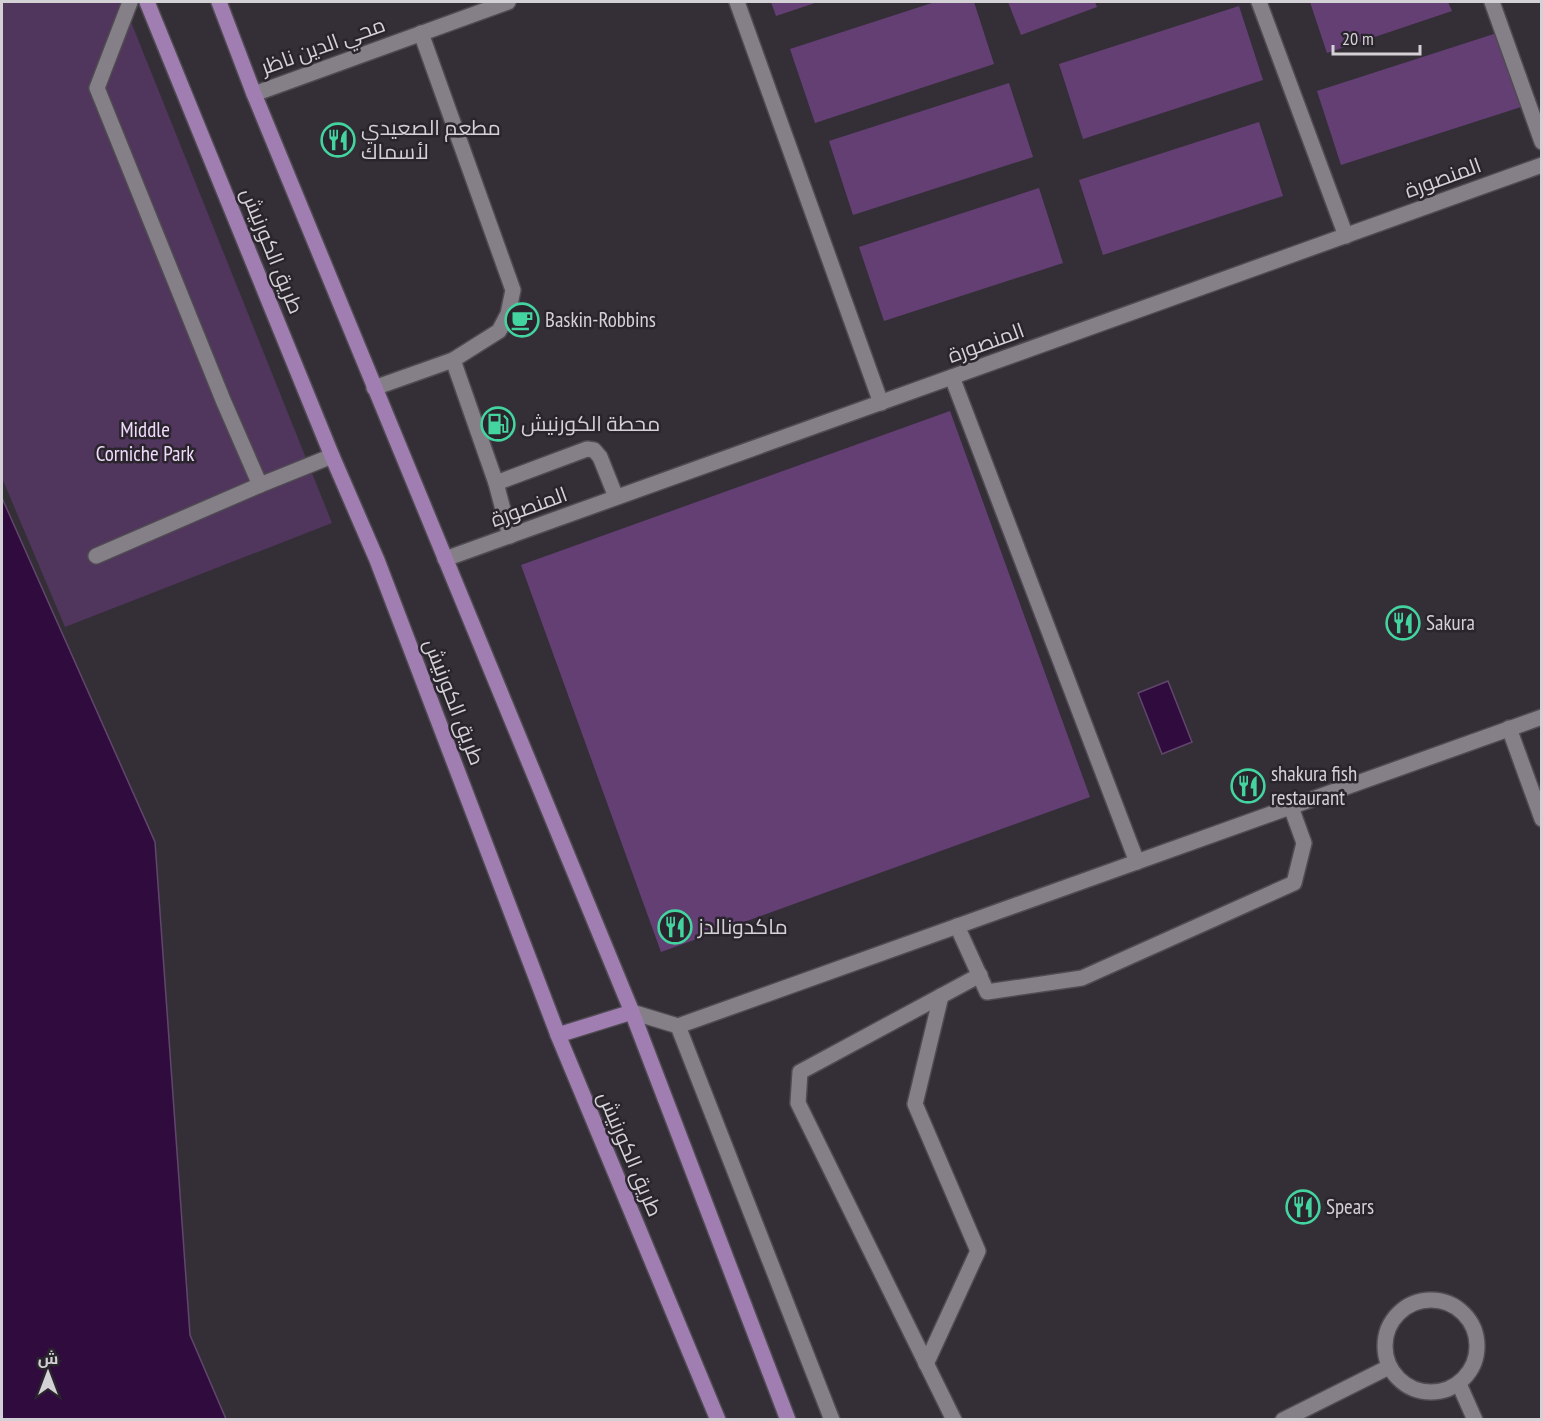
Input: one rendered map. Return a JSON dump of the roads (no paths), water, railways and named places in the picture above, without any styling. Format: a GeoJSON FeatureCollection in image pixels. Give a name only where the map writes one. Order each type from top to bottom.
{"type":"FeatureCollection","features":[{"type":"Feature","properties":{"kind":"main road","name":"طريق الكورنيش"},"geometry":{"type":"LineString","coordinates":[[147,2],[332,456],[377,560],[558,1035],[718,1419]]}},
{"type":"Feature","properties":{"kind":"main road","name":"طريق الكورنيش"},"geometry":{"type":"LineString","coordinates":[[219,2],[254,94],[374,388],[632,1012],[788,1419]]}},
{"type":"Feature","properties":{"kind":"main road"},"geometry":{"type":"LineString","coordinates":[[558,1035],[632,1012]]}},
{"type":"Feature","properties":{"kind":"street"},"geometry":{"type":"LineString","coordinates":[[130,2],[97,88],[223,400],[261,485]]}},
{"type":"Feature","properties":{"kind":"street","name":"محي الدين ناظر"},"geometry":{"type":"LineString","coordinates":[[254,94],[508,2]]}},
{"type":"Feature","properties":{"kind":"street"},"geometry":{"type":"LineString","coordinates":[[737,2],[881,403]]}},
{"type":"Feature","properties":{"kind":"street"},"geometry":{"type":"LineString","coordinates":[[1259,2],[1346,236]]}},
{"type":"Feature","properties":{"kind":"street"},"geometry":{"type":"LineString","coordinates":[[1492,2],[1542,142]]}},
{"type":"Feature","properties":{"kind":"street"},"geometry":{"type":"LineString","coordinates":[[374,388],[453,360],[499,331],[508,314],[513,290],[421,33]]}},
{"type":"Feature","properties":{"kind":"street","name":"المنصورة"},"geometry":{"type":"LineString","coordinates":[[445,559],[1542,165]]}},
{"type":"Feature","properties":{"kind":"street"},"geometry":{"type":"LineString","coordinates":[[453,360],[496,483],[510,536]]}},
{"type":"Feature","properties":{"kind":"street"},"geometry":{"type":"LineString","coordinates":[[952,377],[1137,862]]}},
{"type":"Feature","properties":{"kind":"street"},"geometry":{"type":"LineString","coordinates":[[496,483],[587,449],[594,450],[600,457],[616,497]]}},
{"type":"Feature","properties":{"kind":"street"},"geometry":{"type":"LineString","coordinates":[[96,556],[332,456]]}},
{"type":"Feature","properties":{"kind":"street"},"geometry":{"type":"LineString","coordinates":[[632,1012],[678,1026],[1542,717]]}},
{"type":"Feature","properties":{"kind":"street"},"geometry":{"type":"LineString","coordinates":[[1509,728],[1542,819]]}},
{"type":"Feature","properties":{"kind":"street"},"geometry":{"type":"LineString","coordinates":[[957,926],[987,992],[1082,978],[1294,883],[1304,843],[1291,807]]}},
{"type":"Feature","properties":{"kind":"street"},"geometry":{"type":"LineString","coordinates":[[954,1419],[798,1102],[800,1072],[980,975]]}},
{"type":"Feature","properties":{"kind":"street"},"geometry":{"type":"LineString","coordinates":[[926,1364],[978,1251],[915,1104],[940,996]]}},
{"type":"Feature","properties":{"kind":"street"},"geometry":{"type":"LineString","coordinates":[[678,1026],[832,1419]]}},
{"type":"Feature","properties":{"kind":"street"},"geometry":{"type":"LineString","coordinates":[[1421,1300],[1442,1300],[1461,1310],[1474,1327],[1478,1347],[1473,1368],[1459,1384],[1440,1392],[1420,1392],[1401,1383],[1389,1367],[1384,1346],[1388,1326],[1402,1310],[1421,1300]]}},
{"type":"Feature","properties":{"kind":"street"},"geometry":{"type":"LineString","coordinates":[[1283,1419],[1389,1367]]}},
{"type":"Feature","properties":{"kind":"street"},"geometry":{"type":"LineString","coordinates":[[1459,1384],[1475,1419]]}},
{"type":"Feature","properties":{"kind":"place","name":"مطعم الصعيدي لأسماك"},"geometry":{"type":"Point","coordinates":[338,140]}},
{"type":"Feature","properties":{"kind":"place","name":"Baskin-Robbins"},"geometry":{"type":"Point","coordinates":[522,320]}},
{"type":"Feature","properties":{"kind":"place","name":"محطة الكورنيش"},"geometry":{"type":"Point","coordinates":[498,424]}},
{"type":"Feature","properties":{"kind":"place","name":"Sakura"},"geometry":{"type":"Point","coordinates":[1403,623]}},
{"type":"Feature","properties":{"kind":"place","name":"shakura fish restaurant"},"geometry":{"type":"Point","coordinates":[1248,786]}},
{"type":"Feature","properties":{"kind":"place","name":"ماكدونالدز"},"geometry":{"type":"Point","coordinates":[675,927]}},
{"type":"Feature","properties":{"kind":"place","name":"Spears"},"geometry":{"type":"Point","coordinates":[1303,1207]}},
{"type":"Feature","properties":{"kind":"park label","name":"Middle Corniche Park"},"geometry":{"type":"Point","coordinates":[145,442]}}]}
